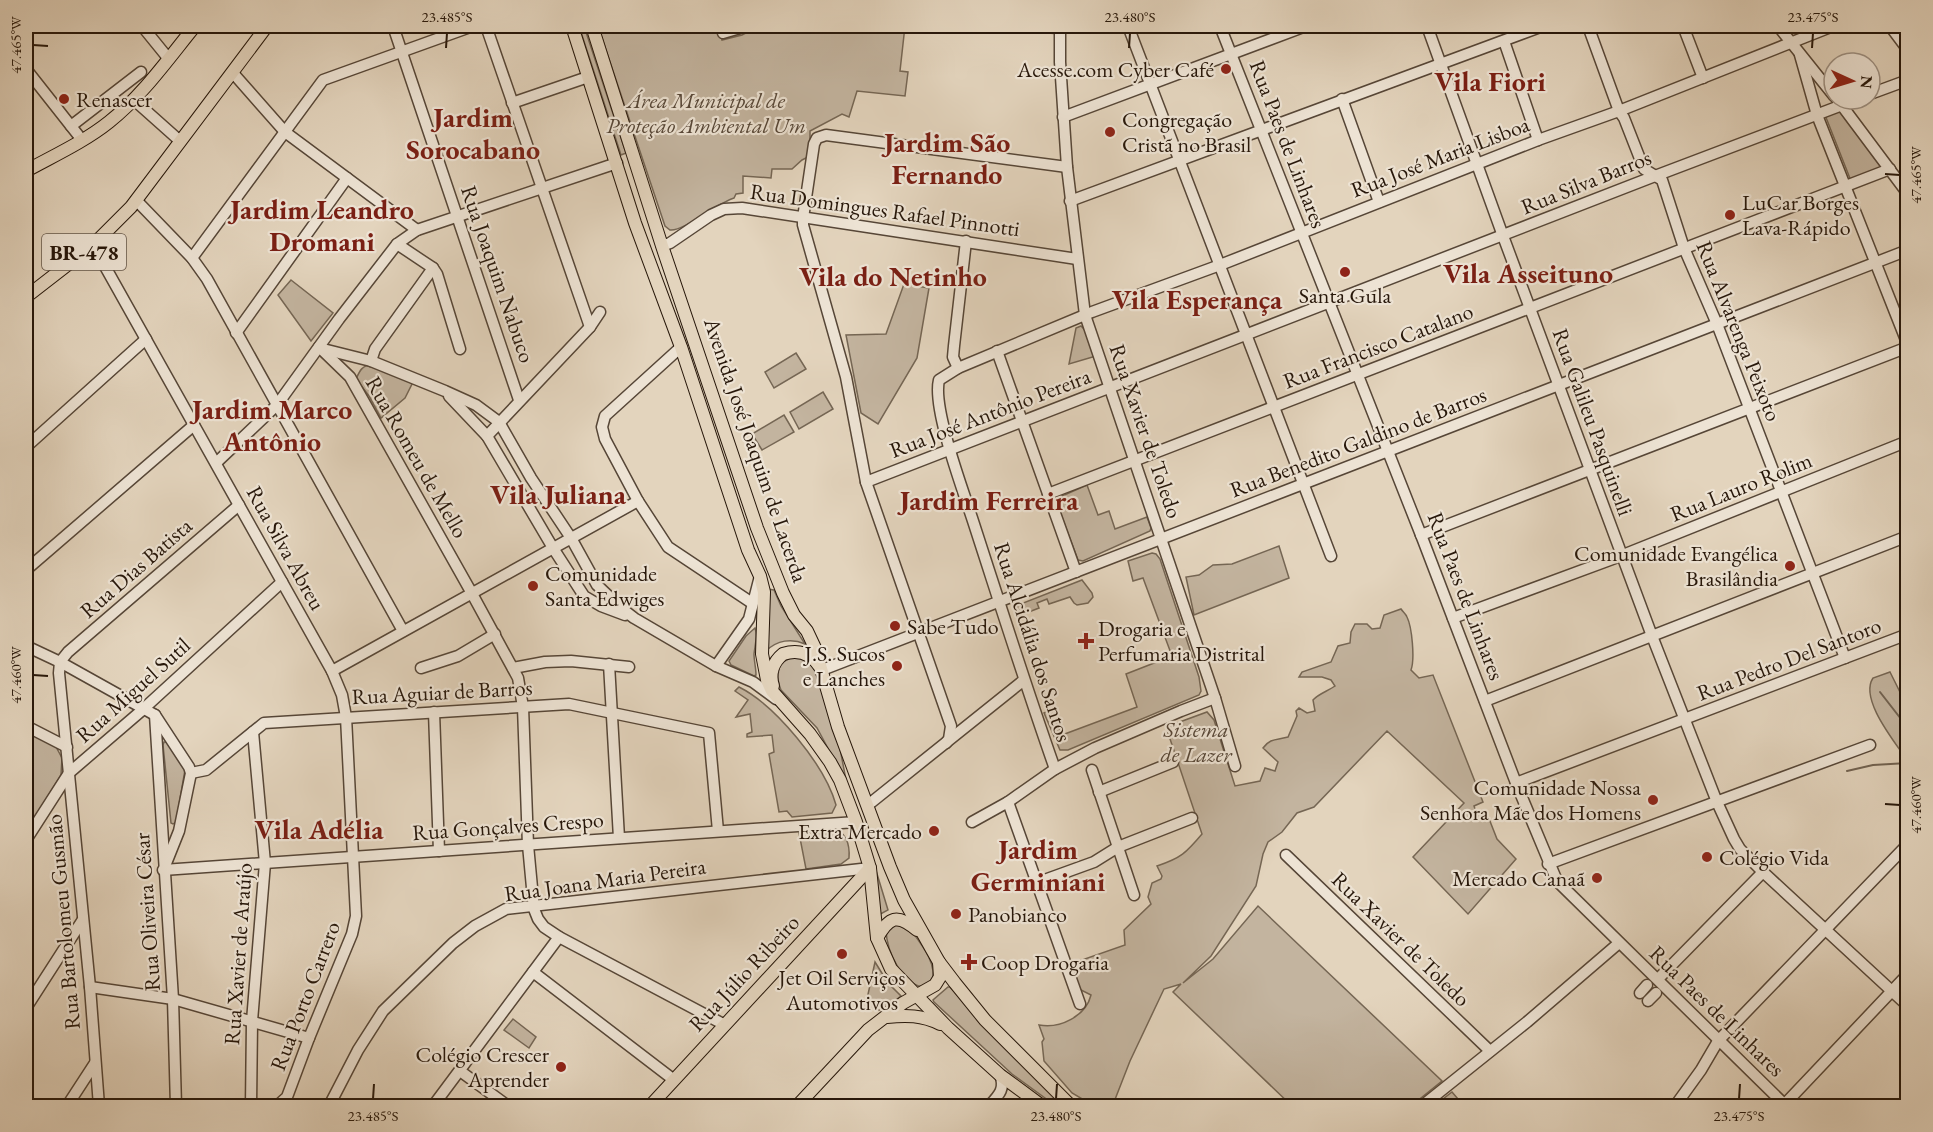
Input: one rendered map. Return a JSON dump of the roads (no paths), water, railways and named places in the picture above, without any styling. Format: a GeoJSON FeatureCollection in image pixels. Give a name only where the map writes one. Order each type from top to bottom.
{"type":"FeatureCollection","features":[{"type":"Feature","properties":{"kind":"main road"},"geometry":{"type":"LineString","coordinates":[[26,171],[108,123],[134,100],[195,26]]}},
{"type":"Feature","properties":{"kind":"main road","name":"BR-478"},"geometry":{"type":"LineString","coordinates":[[26,297],[93,245],[136,200],[267,26]]}},
{"type":"Feature","properties":{"kind":"main road","name":"Avenida José Joaquim de Lacerda"},"geometry":{"type":"LineString","coordinates":[[572,26],[639,232],[681,347],[748,550],[760,576],[764,592],[763,668],[772,691],[810,734],[840,780],[870,868],[877,938],[891,969],[915,996],[1000,1075],[1042,1107]]}},
{"type":"Feature","properties":{"kind":"main road","name":"Avenida José Joaquim de Lacerda"},"geometry":{"type":"LineString","coordinates":[[592,26],[662,246],[757,528],[783,593],[815,648],[838,727],[904,900],[939,962],[985,1020],[1071,1107]]}},
{"type":"Feature","properties":{"kind":"main road"},"geometry":{"type":"LineString","coordinates":[[786,706],[771,680],[773,667],[779,657],[789,652],[808,655],[814,658],[822,670]]}},
{"type":"Feature","properties":{"kind":"main road","name":"Rua Júlio Ribeiro"},"geometry":{"type":"LineString","coordinates":[[650,1107],[870,868]]}},
{"type":"Feature","properties":{"kind":"main road"},"geometry":{"type":"LineString","coordinates":[[877,938],[887,922],[894,919],[906,922],[925,936]]}},
{"type":"Feature","properties":{"kind":"main road"},"geometry":{"type":"LineString","coordinates":[[797,1107],[868,1030],[915,996],[935,986],[939,977],[939,962]]}},
{"type":"Feature","properties":{"kind":"main road"},"geometry":{"type":"LineString","coordinates":[[886,1017],[913,1015],[932,1019],[948,1028]]}},
{"type":"Feature","properties":{"kind":"street"},"geometry":{"type":"LineString","coordinates":[[142,26],[168,58]]}},
{"type":"Feature","properties":{"kind":"street","name":"Rua Joaquim Nabuco"},"geometry":{"type":"LineString","coordinates":[[393,26],[519,400]]}},
{"type":"Feature","properties":{"kind":"street"},"geometry":{"type":"LineString","coordinates":[[192,258],[323,80],[473,26]]}},
{"type":"Feature","properties":{"kind":"street"},"geometry":{"type":"LineString","coordinates":[[486,26],[590,327]]}},
{"type":"Feature","properties":{"kind":"street"},"geometry":{"type":"LineString","coordinates":[[723,33],[747,26]]}},
{"type":"Feature","properties":{"kind":"street"},"geometry":{"type":"LineString","coordinates":[[1024,26],[1063,27]]}},
{"type":"Feature","properties":{"kind":"street"},"geometry":{"type":"LineString","coordinates":[[1128,26],[1331,556]]}},
{"type":"Feature","properties":{"kind":"street","name":"Rua Paes de Linhares"},"geometry":{"type":"LineString","coordinates":[[1220,26],[1548,864],[1557,881],[1784,1106]]}},
{"type":"Feature","properties":{"kind":"street"},"geometry":{"type":"LineString","coordinates":[[1063,117],[1306,26]]}},
{"type":"Feature","properties":{"kind":"street","name":"Rua Galileu Pasquinelli"},"geometry":{"type":"LineString","coordinates":[[1427,26],[1622,555],[1717,802],[1734,839],[1740,849],[1763,872],[1908,1006]]}},
{"type":"Feature","properties":{"kind":"street"},"geometry":{"type":"LineString","coordinates":[[1070,201],[1543,26]]}},
{"type":"Feature","properties":{"kind":"street","name":"Rua Alvarenga Peixoto"},"geometry":{"type":"LineString","coordinates":[[1588,26],[1619,111],[1624,118],[1644,169],[1662,180],[1684,248],[1782,492],[1845,658]]}},
{"type":"Feature","properties":{"kind":"street"},"geometry":{"type":"LineString","coordinates":[[1683,26],[1703,78]]}},
{"type":"Feature","properties":{"kind":"street"},"geometry":{"type":"LineString","coordinates":[[1778,26],[1822,81]]}},
{"type":"Feature","properties":{"kind":"street","name":"Rua José Maria Lisboa"},"geometry":{"type":"LineString","coordinates":[[937,389],[939,380],[958,368],[1085,315],[1220,265],[1538,140],[1619,111],[1833,26]]}},
{"type":"Feature","properties":{"kind":"street"},"geometry":{"type":"LineString","coordinates":[[1890,26],[1908,50]]}},
{"type":"Feature","properties":{"kind":"street","name":"Rua Xavier de Toledo"},"geometry":{"type":"LineString","coordinates":[[1063,27],[1063,117],[1070,201],[1085,315],[1136,460],[1215,698],[1235,766]]}},
{"type":"Feature","properties":{"kind":"street"},"geometry":{"type":"LineString","coordinates":[[1504,40],[1538,140]]}},
{"type":"Feature","properties":{"kind":"street"},"geometry":{"type":"LineString","coordinates":[[1421,535],[1908,346],[1817,115],[1800,55]]}},
{"type":"Feature","properties":{"kind":"street"},"geometry":{"type":"LineString","coordinates":[[26,69],[82,140]]}},
{"type":"Feature","properties":{"kind":"street"},"geometry":{"type":"LineString","coordinates":[[71,126],[141,72]]}},
{"type":"Feature","properties":{"kind":"street"},"geometry":{"type":"LineString","coordinates":[[233,73],[285,132],[417,230]]}},
{"type":"Feature","properties":{"kind":"street"},"geometry":{"type":"LineString","coordinates":[[512,103],[588,77]]}},
{"type":"Feature","properties":{"kind":"street"},"geometry":{"type":"LineString","coordinates":[[1882,90],[1908,80]]}},
{"type":"Feature","properties":{"kind":"street"},"geometry":{"type":"LineString","coordinates":[[1342,99],[1379,202]]}},
{"type":"Feature","properties":{"kind":"street"},"geometry":{"type":"LineString","coordinates":[[134,100],[180,141]]}},
{"type":"Feature","properties":{"kind":"street","name":"Rua Silva Barros"},"geometry":{"type":"LineString","coordinates":[[1330,303],[1823,111]]}},
{"type":"Feature","properties":{"kind":"street"},"geometry":{"type":"LineString","coordinates":[[1846,111],[1908,194]]}},
{"type":"Feature","properties":{"kind":"street"},"geometry":{"type":"LineString","coordinates":[[946,743],[951,726],[866,482],[846,377],[803,225],[814,144],[817,138],[826,135],[1067,167]]}},
{"type":"Feature","properties":{"kind":"street"},"geometry":{"type":"LineString","coordinates":[[216,463],[277,405],[397,244],[417,230],[617,163]]}},
{"type":"Feature","properties":{"kind":"street","name":"Rua Francisco Catalano"},"geometry":{"type":"LineString","coordinates":[[1048,494],[1890,169]]}},
{"type":"Feature","properties":{"kind":"street"},"geometry":{"type":"LineString","coordinates":[[236,333],[347,178]]}},
{"type":"Feature","properties":{"kind":"street"},"geometry":{"type":"LineString","coordinates":[[136,200],[192,258],[207,279],[403,631]]}},
{"type":"Feature","properties":{"kind":"street","name":"Rua Domingues Rafael Pinnotti"},"geometry":{"type":"LineString","coordinates":[[662,246],[711,215],[724,209],[742,208],[1077,259]]}},
{"type":"Feature","properties":{"kind":"street"},"geometry":{"type":"LineString","coordinates":[[958,368],[953,357],[966,242]]}},
{"type":"Feature","properties":{"kind":"street"},"geometry":{"type":"LineString","coordinates":[[397,244],[433,268],[437,274],[460,349]]}},
{"type":"Feature","properties":{"kind":"street","name":"Rua Silva Abreu"},"geometry":{"type":"LineString","coordinates":[[93,245],[332,670],[342,695],[345,717]]}},
{"type":"Feature","properties":{"kind":"street","name":"Rua Benedito Galdino de Barros"},"geometry":{"type":"LineString","coordinates":[[822,670],[1908,250]]}},
{"type":"Feature","properties":{"kind":"street"},"geometry":{"type":"LineString","coordinates":[[371,361],[375,349],[433,268]]}},
{"type":"Feature","properties":{"kind":"street","name":"Rua José Antônio Pereira"},"geometry":{"type":"LineString","coordinates":[[866,482],[1330,303]]}},
{"type":"Feature","properties":{"kind":"street"},"geometry":{"type":"LineString","coordinates":[[487,436],[590,327],[600,312]]}},
{"type":"Feature","properties":{"kind":"street"},"geometry":{"type":"LineString","coordinates":[[26,447],[146,339]]}},
{"type":"Feature","properties":{"kind":"street"},"geometry":{"type":"LineString","coordinates":[[318,347],[371,361],[445,391],[476,405],[499,422],[531,478],[571,538],[597,585],[634,618],[716,666],[753,682],[786,706]]}},
{"type":"Feature","properties":{"kind":"street","name":"Rua Romeu de Mello"},"geometry":{"type":"LineString","coordinates":[[318,347],[350,378],[518,678],[523,706],[528,845],[534,904]]}},
{"type":"Feature","properties":{"kind":"street"},"geometry":{"type":"LineString","coordinates":[[681,347],[605,416],[602,427],[604,439],[638,501],[668,547],[752,603]]}},
{"type":"Feature","properties":{"kind":"street"},"geometry":{"type":"LineString","coordinates":[[998,351],[1076,572]]}},
{"type":"Feature","properties":{"kind":"street","name":"Rua Alcidália dos Santos"},"geometry":{"type":"LineString","coordinates":[[937,389],[950,450],[1055,769]]}},
{"type":"Feature","properties":{"kind":"street"},"geometry":{"type":"LineString","coordinates":[[445,391],[487,436],[584,596],[601,606],[634,618]]}},
{"type":"Feature","properties":{"kind":"street"},"geometry":{"type":"LineString","coordinates":[[26,570],[194,425]]}},
{"type":"Feature","properties":{"kind":"street","name":"Rua Lauro Rolim"},"geometry":{"type":"LineString","coordinates":[[1453,618],[1622,555],[1908,441]]}},
{"type":"Feature","properties":{"kind":"street"},"geometry":{"type":"LineString","coordinates":[[332,670],[638,501]]}},
{"type":"Feature","properties":{"kind":"street","name":"Rua Dias Batista"},"geometry":{"type":"LineString","coordinates":[[60,662],[68,652],[239,505]]}},
{"type":"Feature","properties":{"kind":"street"},"geometry":{"type":"LineString","coordinates":[[1485,701],[1908,536]]}},
{"type":"Feature","properties":{"kind":"street"},"geometry":{"type":"LineString","coordinates":[[730,588],[749,587],[757,582],[760,576]]}},
{"type":"Feature","properties":{"kind":"street","name":"Avenida José Joaquim de Lacerda"},"geometry":{"type":"LineString","coordinates":[[716,666],[749,619],[760,576]]}},
{"type":"Feature","properties":{"kind":"street","name":"Rua Miguel Sutil"},"geometry":{"type":"LineString","coordinates":[[26,840],[69,773],[144,709],[282,582]]}},
{"type":"Feature","properties":{"kind":"street"},"geometry":{"type":"LineString","coordinates":[[421,668],[458,656],[495,634]]}},
{"type":"Feature","properties":{"kind":"street","name":"Rua Pedro Del Santoro"},"geometry":{"type":"LineString","coordinates":[[1516,783],[1908,634]]}},
{"type":"Feature","properties":{"kind":"street"},"geometry":{"type":"LineString","coordinates":[[26,646],[60,662],[155,716],[191,773],[179,831],[163,870]]}},
{"type":"Feature","properties":{"kind":"street"},"geometry":{"type":"LineString","coordinates":[[513,668],[545,662],[571,661],[629,668]]}},
{"type":"Feature","properties":{"kind":"street","name":"Rua Bartolomeu Gusmão"},"geometry":{"type":"LineString","coordinates":[[60,662],[59,673],[90,987],[99,1107]]}},
{"type":"Feature","properties":{"kind":"street"},"geometry":{"type":"LineString","coordinates":[[609,664],[619,838]]}},
{"type":"Feature","properties":{"kind":"street"},"geometry":{"type":"LineString","coordinates":[[868,805],[1024,680]]}},
{"type":"Feature","properties":{"kind":"street"},"geometry":{"type":"LineString","coordinates":[[972,822],[1008,802],[1055,769],[1095,748],[1215,698]]}},
{"type":"Feature","properties":{"kind":"street","name":"Rua Aguiar de Barros"},"geometry":{"type":"LineString","coordinates":[[191,773],[206,770],[264,723],[569,704],[709,734],[718,831]]}},
{"type":"Feature","properties":{"kind":"street"},"geometry":{"type":"LineString","coordinates":[[434,712],[440,851]]}},
{"type":"Feature","properties":{"kind":"street","name":"Rua Oliveira César"},"geometry":{"type":"LineString","coordinates":[[155,716],[173,999],[176,1107]]}},
{"type":"Feature","properties":{"kind":"street","name":"Rua Porto Carrero"},"geometry":{"type":"LineString","coordinates":[[278,1106],[287,1097],[352,934],[356,916],[345,717]]}},
{"type":"Feature","properties":{"kind":"street"},"geometry":{"type":"LineString","coordinates":[[26,726],[67,747]]}},
{"type":"Feature","properties":{"kind":"street"},"geometry":{"type":"LineString","coordinates":[[951,726],[965,728]]}},
{"type":"Feature","properties":{"kind":"street","name":"Rua Xavier de Araújo"},"geometry":{"type":"LineString","coordinates":[[250,1107],[252,1021],[265,863],[253,732]]}},
{"type":"Feature","properties":{"kind":"street"},"geometry":{"type":"LineString","coordinates":[[156,740],[162,733],[168,736]]}},
{"type":"Feature","properties":{"kind":"street"},"geometry":{"type":"LineString","coordinates":[[1548,864],[1870,745]]}},
{"type":"Feature","properties":{"kind":"street"},"geometry":{"type":"LineString","coordinates":[[1099,792],[1173,762]]}},
{"type":"Feature","properties":{"kind":"street"},"geometry":{"type":"LineString","coordinates":[[1092,770],[1134,895]]}},
{"type":"Feature","properties":{"kind":"street"},"geometry":{"type":"LineString","coordinates":[[1008,802],[1080,1004]]}},
{"type":"Feature","properties":{"kind":"street"},"geometry":{"type":"LineString","coordinates":[[1036,883],[1094,862],[1118,848],[1192,818]]}},
{"type":"Feature","properties":{"kind":"street","name":"Rua Gonçalves Crespo"},"geometry":{"type":"LineString","coordinates":[[163,870],[856,822]]}},
{"type":"Feature","properties":{"kind":"street"},"geometry":{"type":"LineString","coordinates":[[161,828],[179,831]]}},
{"type":"Feature","properties":{"kind":"street"},"geometry":{"type":"LineString","coordinates":[[1675,1107],[1718,1041],[1908,844]]}},
{"type":"Feature","properties":{"kind":"street","name":"Rua Xavier de Toledo"},"geometry":{"type":"LineString","coordinates":[[1286,855],[1490,1051]]}},
{"type":"Feature","properties":{"kind":"street","name":"Rua Joana Maria Pereira"},"geometry":{"type":"LineString","coordinates":[[329,1107],[358,1050],[383,1011],[453,943],[475,926],[506,909],[534,904],[870,868]]}},
{"type":"Feature","properties":{"kind":"street"},"geometry":{"type":"LineString","coordinates":[[1658,979],[1763,872]]}},
{"type":"Feature","properties":{"kind":"street"},"geometry":{"type":"LineString","coordinates":[[534,904],[538,919],[544,927],[559,937],[725,1025]]}},
{"type":"Feature","properties":{"kind":"street"},"geometry":{"type":"LineString","coordinates":[[26,1008],[82,921]]}},
{"type":"Feature","properties":{"kind":"street"},"geometry":{"type":"LineString","coordinates":[[433,1107],[559,937]]}},
{"type":"Feature","properties":{"kind":"street"},"geometry":{"type":"LineString","coordinates":[[69,940],[84,942]]}},
{"type":"Feature","properties":{"kind":"street"},"geometry":{"type":"LineString","coordinates":[[1422,1107],[1480,1065],[1490,1051],[1529,1025],[1619,943]]}},
{"type":"Feature","properties":{"kind":"street"},"geometry":{"type":"LineString","coordinates":[[533,972],[674,1080]]}},
{"type":"Feature","properties":{"kind":"street"},"geometry":{"type":"LineString","coordinates":[[1784,1106],[1908,974]]}},
{"type":"Feature","properties":{"kind":"street"},"geometry":{"type":"LineString","coordinates":[[90,987],[173,999],[309,1038]]}},
{"type":"Feature","properties":{"kind":"street"},"geometry":{"type":"LineString","coordinates":[[67,1107],[95,1063]]}},
{"type":"Feature","properties":{"kind":"street"},"geometry":{"type":"LineString","coordinates":[[460,1071],[508,1107]]}},
{"type":"Feature","properties":{"kind":"street"},"geometry":{"type":"LineString","coordinates":[[989,1107],[1002,1091],[1003,1083],[1000,1075]]}},
{"type":"Feature","properties":{"kind":"street"},"geometry":{"type":"LineString","coordinates":[[75,1093],[97,1088]]}},
{"type":"Feature","properties":{"kind":"street"},"geometry":{"type":"LineString","coordinates":[[1901,1107],[1908,1100]]}},
{"type":"Feature","properties":{"kind":"waterway"},"geometry":{"type":"LineString","coordinates":[[1880,692],[1908,728]]}},
{"type":"Feature","properties":{"kind":"waterway"},"geometry":{"type":"LineString","coordinates":[[1847,771],[1873,765],[1908,763]]}},
{"type":"Feature","properties":{"kind":"place","name":"Acesse.com Cyber Café"},"geometry":{"type":"Point","coordinates":[1226,69]}},
{"type":"Feature","properties":{"kind":"place","name":"Renascer"},"geometry":{"type":"Point","coordinates":[64,99]}},
{"type":"Feature","properties":{"kind":"place","name":"Congregação Cristã no Brasil"},"geometry":{"type":"Point","coordinates":[1110,132]}},
{"type":"Feature","properties":{"kind":"place","name":"LuCar Borges Lava-Rápido"},"geometry":{"type":"Point","coordinates":[1730,215]}},
{"type":"Feature","properties":{"kind":"place","name":"Santa Gula"},"geometry":{"type":"Point","coordinates":[1345,272]}},
{"type":"Feature","properties":{"kind":"place","name":"Comunidade Evangélica Brasilândia"},"geometry":{"type":"Point","coordinates":[1790,566]}},
{"type":"Feature","properties":{"kind":"place","name":"Comunidade Santa Edwiges"},"geometry":{"type":"Point","coordinates":[533,586]}},
{"type":"Feature","properties":{"kind":"place","name":"Sabe Tudo"},"geometry":{"type":"Point","coordinates":[895,626]}},
{"type":"Feature","properties":{"kind":"place","name":"Drogaria e Perfumaria Distrital"},"geometry":{"type":"Point","coordinates":[1086,641]}},
{"type":"Feature","properties":{"kind":"place","name":"J.S. Sucos e Lanches"},"geometry":{"type":"Point","coordinates":[897,666]}},
{"type":"Feature","properties":{"kind":"place","name":"Comunidade Nossa Senhora Mãe dos Homens"},"geometry":{"type":"Point","coordinates":[1653,800]}},
{"type":"Feature","properties":{"kind":"place","name":"Extra Mercado"},"geometry":{"type":"Point","coordinates":[934,831]}},
{"type":"Feature","properties":{"kind":"place","name":"Colégio Vida"},"geometry":{"type":"Point","coordinates":[1707,857]}},
{"type":"Feature","properties":{"kind":"place","name":"Mercado Canaã"},"geometry":{"type":"Point","coordinates":[1597,878]}},
{"type":"Feature","properties":{"kind":"place","name":"Panobianco"},"geometry":{"type":"Point","coordinates":[956,914]}},
{"type":"Feature","properties":{"kind":"place","name":"Jet Oil Serviços Automotivos"},"geometry":{"type":"Point","coordinates":[842,954]}},
{"type":"Feature","properties":{"kind":"place","name":"Coop Drogaria"},"geometry":{"type":"Point","coordinates":[969,962]}},
{"type":"Feature","properties":{"kind":"place","name":"Colégio Crescer Aprender"},"geometry":{"type":"Point","coordinates":[561,1067]}},
{"type":"Feature","properties":{"kind":"district","name":"Vila Fiori"},"geometry":{"type":"Point","coordinates":[1490,81]}},
{"type":"Feature","properties":{"kind":"district","name":"Jardim Sorocabano"},"geometry":{"type":"Point","coordinates":[473,133]}},
{"type":"Feature","properties":{"kind":"district","name":"Jardim São Fernando"},"geometry":{"type":"Point","coordinates":[947,158]}},
{"type":"Feature","properties":{"kind":"district","name":"Jardim Leandro Dromani"},"geometry":{"type":"Point","coordinates":[322,225]}},
{"type":"Feature","properties":{"kind":"district","name":"Vila Asseituno"},"geometry":{"type":"Point","coordinates":[1528,273]}},
{"type":"Feature","properties":{"kind":"district","name":"Vila do Netinho"},"geometry":{"type":"Point","coordinates":[893,276]}},
{"type":"Feature","properties":{"kind":"district","name":"Vila Esperança"},"geometry":{"type":"Point","coordinates":[1197,299]}},
{"type":"Feature","properties":{"kind":"district","name":"Jardim Marco Antônio"},"geometry":{"type":"Point","coordinates":[272,425]}},
{"type":"Feature","properties":{"kind":"district","name":"Vila Juliana"},"geometry":{"type":"Point","coordinates":[558,494]}},
{"type":"Feature","properties":{"kind":"district","name":"Jardim Ferreira"},"geometry":{"type":"Point","coordinates":[989,500]}},
{"type":"Feature","properties":{"kind":"district","name":"Vila Adélia"},"geometry":{"type":"Point","coordinates":[319,829]}},
{"type":"Feature","properties":{"kind":"district","name":"Jardim Germiniani"},"geometry":{"type":"Point","coordinates":[1038,865]}},
{"type":"Feature","properties":{"kind":"park label","name":"Área Municipal de Proteção Ambiental Um"},"geometry":{"type":"Point","coordinates":[706,112]}},
{"type":"Feature","properties":{"kind":"park label","name":"Sistema de Lazer"},"geometry":{"type":"Point","coordinates":[1196,742]}}]}
